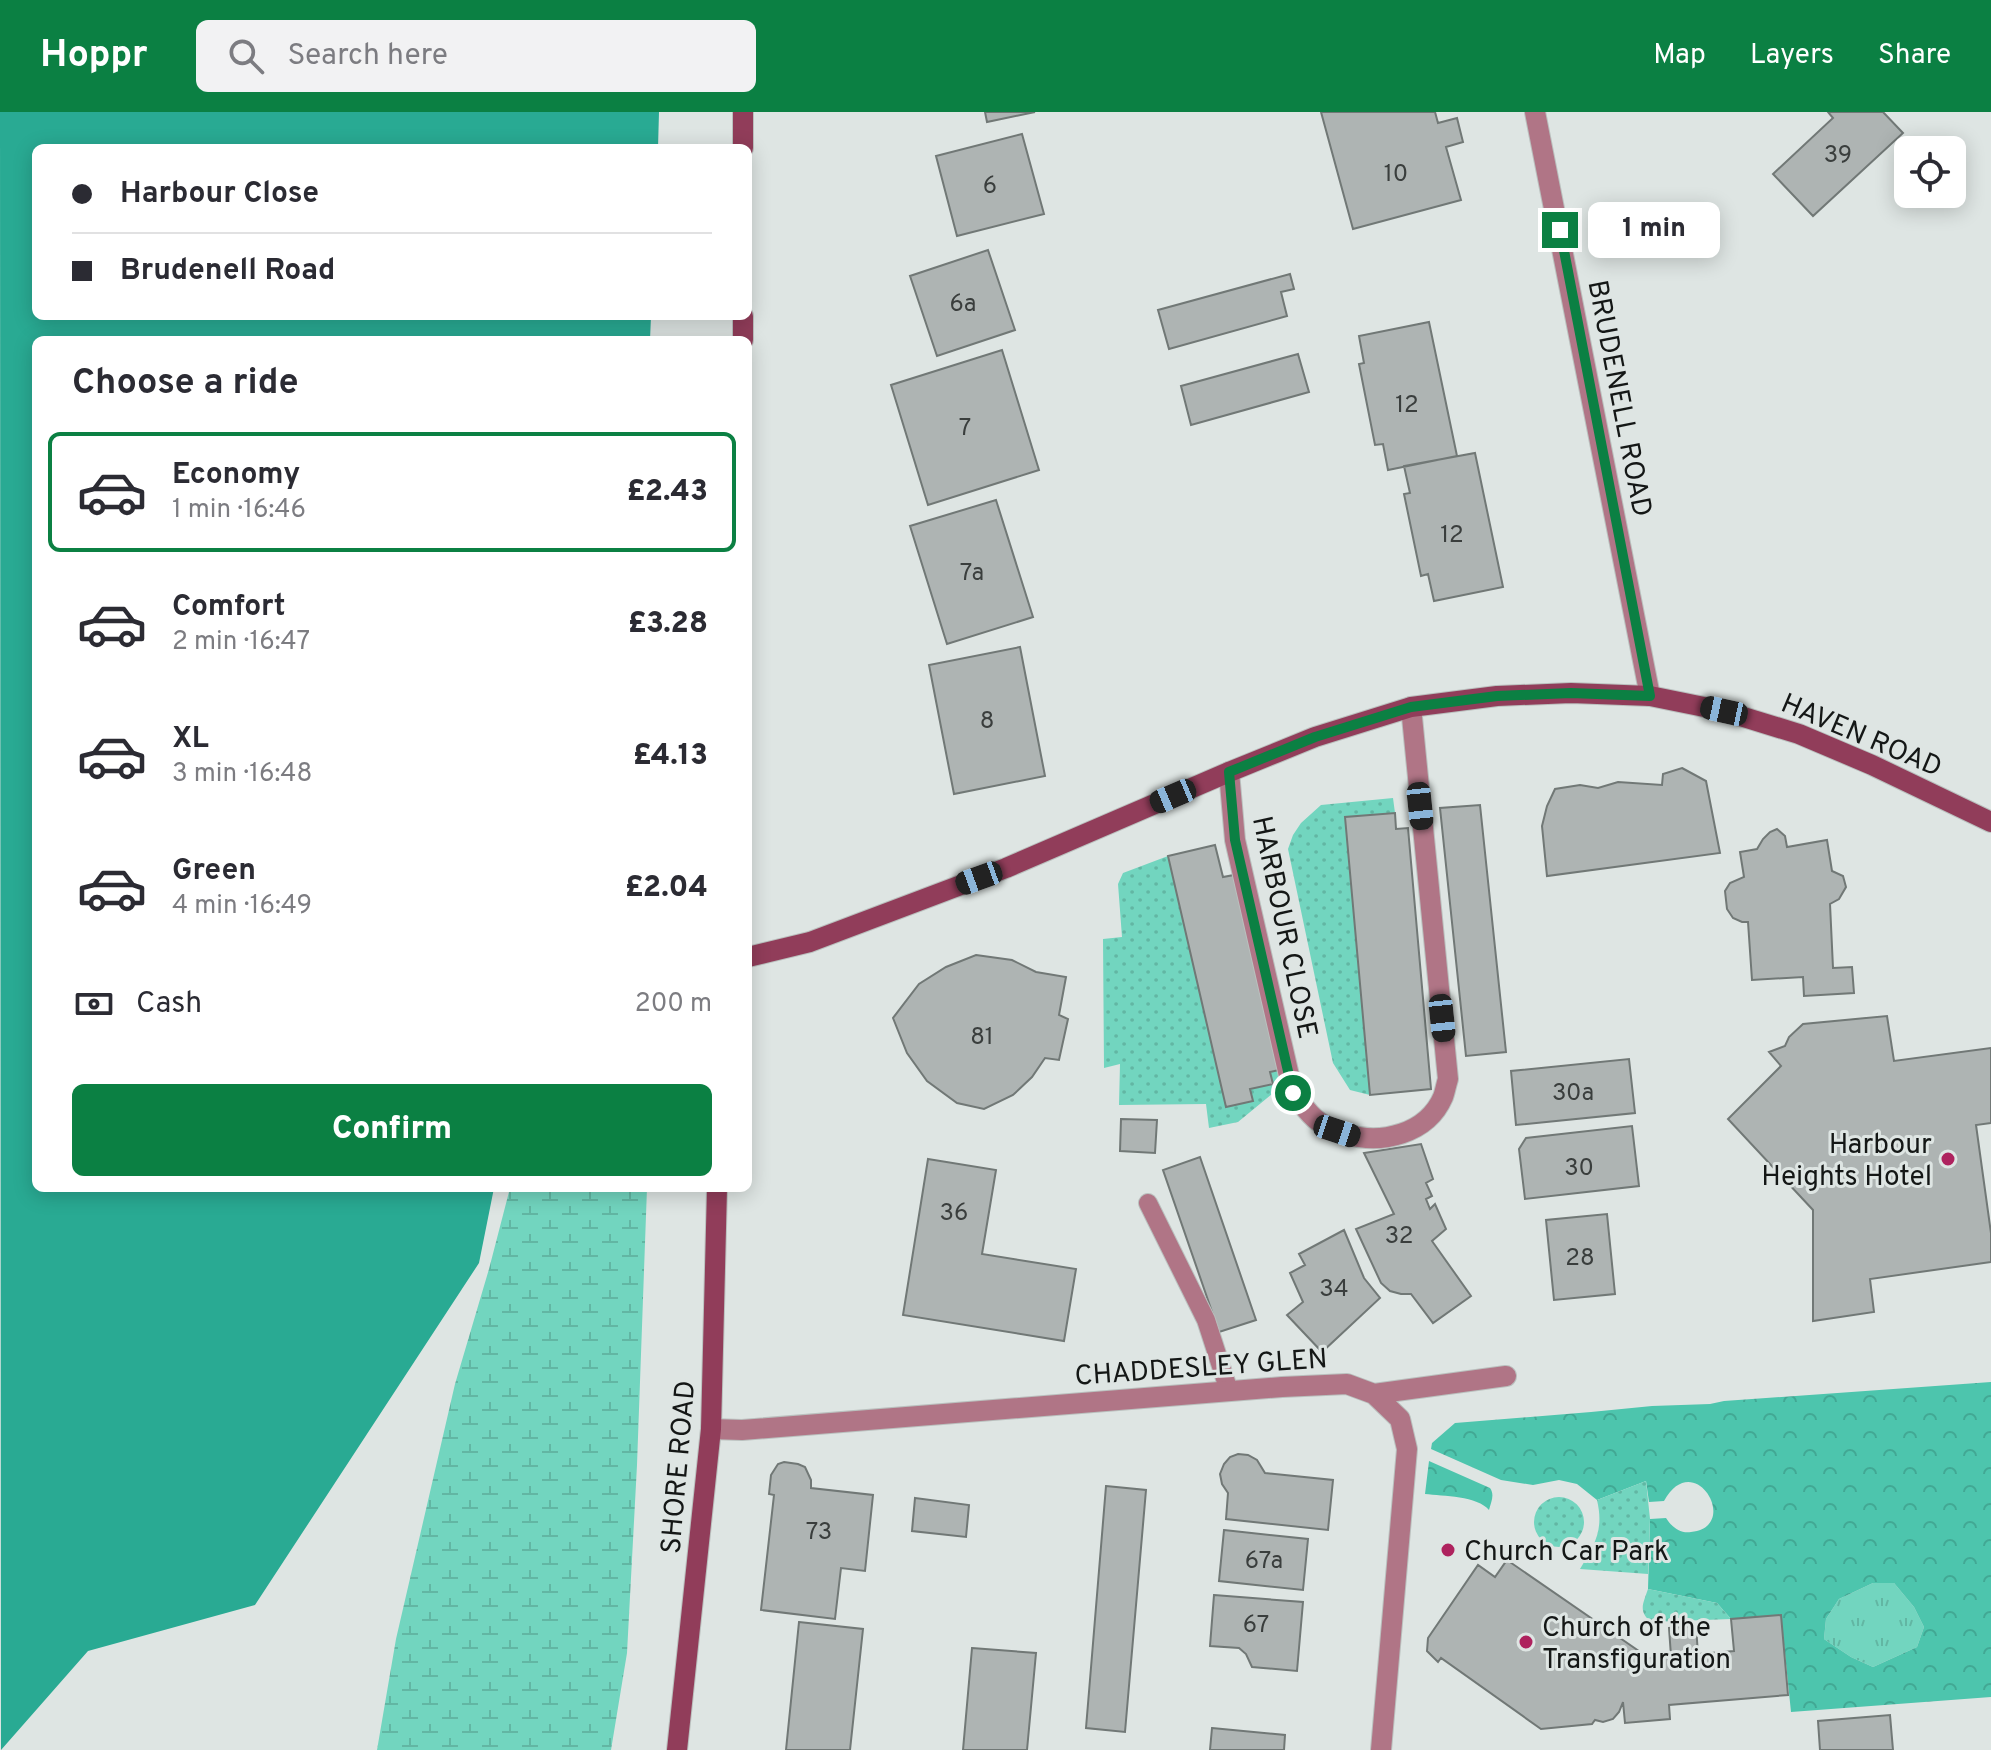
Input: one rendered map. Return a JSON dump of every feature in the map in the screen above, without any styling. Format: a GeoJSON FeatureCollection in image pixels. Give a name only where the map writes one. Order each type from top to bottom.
{"type":"FeatureCollection","features":[{"type":"Feature","properties":{"kind":"main road"},"geometry":{"type":"LineString","coordinates":[[743,112],[743,144]]}},
{"type":"Feature","properties":{"kind":"main road","name":"HAVEN ROAD"},"geometry":{"type":"LineString","coordinates":[[752,956],[810,942],[1006,868],[1315,737],[1411,707],[1497,696],[1571,693],[1650,696],[1724,711],[1799,734],[1991,822]]}},
{"type":"Feature","properties":{"kind":"main road","name":"SHORE ROAD"},"geometry":{"type":"LineString","coordinates":[[677,1750],[711,1429],[717,1192]]}},
{"type":"Feature","properties":{"kind":"street","name":"BRUDENELL ROAD"},"geometry":{"type":"LineString","coordinates":[[1535,112],[1650,696]]}},
{"type":"Feature","properties":{"kind":"street","name":"HARBOUR CLOSE"},"geometry":{"type":"LineString","coordinates":[[1229,772],[1235,840],[1293,1093],[1318,1122],[1337,1131],[1361,1139],[1398,1135],[1418,1126],[1429,1116],[1442,1099],[1448,1079],[1411,707]]}},
{"type":"Feature","properties":{"kind":"street"},"geometry":{"type":"LineString","coordinates":[[1374,1394],[1506,1376]]}},
{"type":"Feature","properties":{"kind":"street","name":"CHADDESLEY GLEN"},"geometry":{"type":"LineString","coordinates":[[711,1429],[742,1430],[1347,1384],[1374,1394]]}},
{"type":"Feature","properties":{"kind":"street"},"geometry":{"type":"LineString","coordinates":[[1374,1394],[1400,1419],[1407,1449],[1381,1750]]}},
{"type":"Feature","properties":{"kind":"lane"},"geometry":{"type":"LineString","coordinates":[[1148,1203],[1206,1320],[1229,1391]]}},
{"type":"Feature","properties":{"kind":"green space"},"geometry":{"type":"Polygon","coordinates":[[[1393,798],[1395,813],[1345,818],[1370,1095],[1350,1090],[1333,1063],[1288,849],[1301,823],[1321,805],[1393,798]]]}},
{"type":"Feature","properties":{"kind":"green space"},"geometry":{"type":"Polygon","coordinates":[[[1168,856],[1226,1106],[1252,1101],[1250,1089],[1273,1084],[1270,1072],[1279,1070],[1279,1082],[1272,1094],[1238,1122],[1209,1128],[1206,1104],[1119,1105],[1120,1064],[1104,1068],[1103,939],[1122,937],[1118,884],[1123,873],[1168,856]]]}},
{"type":"Feature","properties":{"kind":"green space"},"geometry":{"type":"Polygon","coordinates":[[[509,1192],[647,1192],[627,1653],[611,1750],[377,1750],[396,1639],[455,1384],[509,1192]]]}},
{"type":"Feature","properties":{"kind":"green space"},"geometry":{"type":"Polygon","coordinates":[[[1991,1382],[1991,1697],[1791,1712],[1781,1615],[1731,1619],[1717,1603],[1648,1589],[1650,1519],[1666,1518],[1683,1532],[1706,1527],[1713,1517],[1713,1505],[1699,1485],[1688,1482],[1676,1486],[1664,1501],[1649,1502],[1646,1481],[1597,1500],[1577,1484],[1559,1480],[1533,1485],[1501,1480],[1431,1449],[1432,1443],[1455,1423],[1991,1382]],[[1873,1583],[1839,1599],[1826,1619],[1824,1639],[1873,1667],[1917,1647],[1924,1627],[1914,1607],[1894,1583],[1873,1583]]]}},
{"type":"Feature","properties":{"kind":"green space"},"geometry":{"type":"Polygon","coordinates":[[[1429,1461],[1490,1488],[1489,1510],[1469,1499],[1425,1494],[1429,1461]]]}},
{"type":"Feature","properties":{"kind":"green space"},"geometry":{"type":"Polygon","coordinates":[[[1646,1481],[1650,1519],[1648,1574],[1580,1569],[1599,1528],[1597,1500],[1646,1481]]]}},
{"type":"Feature","properties":{"kind":"green space"},"geometry":{"type":"Polygon","coordinates":[[[1559,1497],[1577,1504],[1584,1522],[1577,1540],[1559,1547],[1541,1540],[1534,1522],[1541,1504],[1559,1497]]]}},
{"type":"Feature","properties":{"kind":"green space"},"geometry":{"type":"Polygon","coordinates":[[[1873,1583],[1894,1583],[1914,1607],[1924,1627],[1917,1647],[1873,1667],[1824,1639],[1826,1619],[1839,1599],[1873,1583]]]}},
{"type":"Feature","properties":{"kind":"green space"},"geometry":{"type":"Polygon","coordinates":[[[1648,1589],[1717,1603],[1731,1619],[1651,1622],[1643,1611],[1648,1589]]]}},
{"type":"Feature","properties":{"kind":"shaded area"},"geometry":{"type":"Polygon","coordinates":[[[0,112],[659,112],[658,144],[32,144],[32,320],[651,320],[650,336],[32,336],[32,1192],[493,1192],[479,1263],[255,1605],[88,1651],[1,1750],[0,112]]]}},
{"type":"Feature","properties":{"kind":"building"},"geometry":{"type":"Polygon","coordinates":[[[985,112],[1035,112],[987,122],[985,112]]]}},
{"type":"Feature","properties":{"kind":"building"},"geometry":{"type":"Polygon","coordinates":[[[1321,112],[1435,112],[1438,123],[1457,118],[1463,142],[1446,147],[1461,200],[1353,229],[1321,112]]]}},
{"type":"Feature","properties":{"kind":"building"},"geometry":{"type":"Polygon","coordinates":[[[1828,112],[1883,112],[1903,133],[1894,136],[1894,141],[1813,216],[1773,174],[1833,118],[1828,112]]]}},
{"type":"Feature","properties":{"kind":"building"},"geometry":{"type":"Polygon","coordinates":[[[1022,134],[1044,214],[957,236],[936,156],[1022,134]]]}},
{"type":"Feature","properties":{"kind":"building"},"geometry":{"type":"Polygon","coordinates":[[[988,250],[1015,330],[937,356],[910,276],[988,250]]]}},
{"type":"Feature","properties":{"kind":"building"},"geometry":{"type":"Polygon","coordinates":[[[1290,274],[1294,289],[1281,292],[1287,316],[1169,349],[1158,310],[1290,274]]]}},
{"type":"Feature","properties":{"kind":"building"},"geometry":{"type":"Polygon","coordinates":[[[1429,322],[1457,456],[1388,470],[1383,444],[1375,445],[1359,364],[1364,363],[1359,336],[1429,322]]]}},
{"type":"Feature","properties":{"kind":"building"},"geometry":{"type":"Polygon","coordinates":[[[1002,350],[1039,470],[928,505],[891,385],[1002,350]]]}},
{"type":"Feature","properties":{"kind":"building"},"geometry":{"type":"Polygon","coordinates":[[[1298,354],[1309,392],[1191,425],[1181,386],[1298,354]]]}},
{"type":"Feature","properties":{"kind":"building"},"geometry":{"type":"Polygon","coordinates":[[[1475,453],[1503,587],[1434,601],[1428,574],[1421,576],[1404,494],[1410,493],[1404,466],[1475,453]]]}},
{"type":"Feature","properties":{"kind":"building"},"geometry":{"type":"Polygon","coordinates":[[[996,500],[1033,617],[947,644],[910,526],[996,500]]]}},
{"type":"Feature","properties":{"kind":"building"},"geometry":{"type":"Polygon","coordinates":[[[1020,647],[1045,776],[954,794],[929,665],[1020,647]]]}},
{"type":"Feature","properties":{"kind":"building"},"geometry":{"type":"Polygon","coordinates":[[[1682,768],[1706,781],[1720,853],[1547,876],[1542,826],[1555,789],[1580,785],[1598,788],[1618,782],[1662,785],[1663,774],[1682,768]]]}},
{"type":"Feature","properties":{"kind":"building"},"geometry":{"type":"Polygon","coordinates":[[[1480,805],[1506,1052],[1466,1056],[1440,808],[1480,805]]]}},
{"type":"Feature","properties":{"kind":"building"},"geometry":{"type":"Polygon","coordinates":[[[1395,813],[1396,829],[1408,828],[1431,1089],[1370,1095],[1345,817],[1395,813]]]}},
{"type":"Feature","properties":{"kind":"building"},"geometry":{"type":"Polygon","coordinates":[[[1777,829],[1785,836],[1787,847],[1827,840],[1832,871],[1843,876],[1846,887],[1839,899],[1830,904],[1833,968],[1852,967],[1854,993],[1804,996],[1803,977],[1752,980],[1748,922],[1733,918],[1727,909],[1725,891],[1730,883],[1744,877],[1740,852],[1757,849],[1770,832],[1777,829]]]}},
{"type":"Feature","properties":{"kind":"building"},"geometry":{"type":"Polygon","coordinates":[[[1215,845],[1223,877],[1234,875],[1279,1070],[1270,1072],[1273,1084],[1250,1089],[1253,1101],[1226,1107],[1168,856],[1215,845]]]}},
{"type":"Feature","properties":{"kind":"building"},"geometry":{"type":"Polygon","coordinates":[[[976,955],[1012,960],[1036,972],[1066,977],[1059,1015],[1068,1019],[1059,1060],[1045,1058],[1032,1077],[1013,1095],[984,1109],[957,1103],[927,1081],[907,1053],[893,1018],[919,984],[946,967],[976,955]]]}},
{"type":"Feature","properties":{"kind":"building"},"geometry":{"type":"Polygon","coordinates":[[[1887,1016],[1894,1061],[1991,1048],[1991,1123],[1976,1125],[1991,1233],[1991,1262],[1870,1279],[1874,1312],[1813,1321],[1813,1210],[1728,1119],[1781,1066],[1769,1052],[1785,1046],[1789,1037],[1803,1024],[1887,1016]]]}},
{"type":"Feature","properties":{"kind":"building"},"geometry":{"type":"Polygon","coordinates":[[[1629,1059],[1635,1113],[1516,1125],[1511,1071],[1629,1059]]]}},
{"type":"Feature","properties":{"kind":"building"},"geometry":{"type":"Polygon","coordinates":[[[1121,1119],[1157,1120],[1155,1153],[1120,1151],[1121,1119]]]}},
{"type":"Feature","properties":{"kind":"building"},"geometry":{"type":"Polygon","coordinates":[[[1632,1126],[1639,1186],[1525,1199],[1519,1149],[1526,1138],[1632,1126]]]}},
{"type":"Feature","properties":{"kind":"building"},"geometry":{"type":"Polygon","coordinates":[[[1421,1144],[1433,1179],[1426,1183],[1432,1196],[1426,1199],[1430,1209],[1435,1204],[1446,1229],[1432,1241],[1471,1296],[1433,1323],[1411,1294],[1390,1291],[1381,1283],[1356,1229],[1394,1214],[1364,1153],[1421,1144]]]}},
{"type":"Feature","properties":{"kind":"building"},"geometry":{"type":"Polygon","coordinates":[[[1200,1157],[1256,1320],[1219,1332],[1163,1170],[1200,1157]]]}},
{"type":"Feature","properties":{"kind":"building"},"geometry":{"type":"Polygon","coordinates":[[[928,1159],[996,1170],[982,1254],[1076,1269],[1064,1341],[903,1315],[928,1159]]]}},
{"type":"Feature","properties":{"kind":"building"},"geometry":{"type":"Polygon","coordinates":[[[1607,1214],[1615,1294],[1554,1300],[1546,1220],[1607,1214]]]}},
{"type":"Feature","properties":{"kind":"building"},"geometry":{"type":"Polygon","coordinates":[[[1344,1230],[1364,1278],[1380,1298],[1322,1352],[1287,1315],[1303,1302],[1290,1273],[1305,1265],[1299,1254],[1344,1230]]]}},
{"type":"Feature","properties":{"kind":"building"},"geometry":{"type":"Polygon","coordinates":[[[1238,1454],[1257,1460],[1265,1473],[1333,1480],[1328,1530],[1226,1519],[1228,1493],[1220,1474],[1230,1457],[1238,1454]]]}},
{"type":"Feature","properties":{"kind":"building"},"geometry":{"type":"Polygon","coordinates":[[[784,1462],[805,1467],[811,1488],[873,1495],[865,1571],[841,1568],[835,1619],[761,1610],[774,1495],[769,1494],[771,1475],[778,1464],[784,1462]]]}},
{"type":"Feature","properties":{"kind":"building"},"geometry":{"type":"Polygon","coordinates":[[[1106,1486],[1146,1490],[1125,1732],[1086,1728],[1106,1486]]]}},
{"type":"Feature","properties":{"kind":"building"},"geometry":{"type":"Polygon","coordinates":[[[915,1498],[969,1505],[966,1537],[912,1531],[915,1498]]]}},
{"type":"Feature","properties":{"kind":"building"},"geometry":{"type":"Polygon","coordinates":[[[1224,1530],[1308,1539],[1303,1590],[1219,1581],[1224,1530]]]}},
{"type":"Feature","properties":{"kind":"building","name":"Church of the Transfiguration"},"geometry":{"type":"Polygon","coordinates":[[[1507,1560],[1649,1658],[1671,1656],[1669,1628],[1696,1626],[1698,1654],[1734,1651],[1731,1619],[1781,1615],[1788,1695],[1669,1705],[1670,1719],[1625,1723],[1623,1702],[1613,1719],[1541,1729],[1441,1658],[1438,1662],[1427,1651],[1428,1638],[1478,1565],[1495,1577],[1507,1560]]]}},
{"type":"Feature","properties":{"kind":"building"},"geometry":{"type":"Polygon","coordinates":[[[1214,1595],[1303,1602],[1297,1671],[1252,1667],[1239,1648],[1210,1646],[1214,1595]]]}},
{"type":"Feature","properties":{"kind":"building"},"geometry":{"type":"Polygon","coordinates":[[[799,1622],[863,1629],[850,1750],[786,1750],[799,1622]]]}},
{"type":"Feature","properties":{"kind":"building"},"geometry":{"type":"Polygon","coordinates":[[[972,1648],[1036,1653],[1027,1750],[963,1750],[972,1648]]]}},
{"type":"Feature","properties":{"kind":"building"},"geometry":{"type":"Polygon","coordinates":[[[1890,1715],[1893,1750],[1820,1750],[1818,1721],[1890,1715]]]}},
{"type":"Feature","properties":{"kind":"building"},"geometry":{"type":"Polygon","coordinates":[[[1212,1728],[1285,1735],[1284,1750],[1210,1750],[1212,1728]]]}},
{"type":"Feature","properties":{"kind":"place","name":"Harbour Heights Hotel"},"geometry":{"type":"Point","coordinates":[1948,1159]}},
{"type":"Feature","properties":{"kind":"place","name":"Church Car Park"},"geometry":{"type":"Point","coordinates":[1448,1550]}},
{"type":"Feature","properties":{"kind":"place","name":"Church of the Transfiguration"},"geometry":{"type":"Point","coordinates":[1526,1642]}},
{"type":"Feature","properties":{"kind":"route"},"geometry":{"type":"LineString","coordinates":[[1293,1093],[1235,840],[1229,772],[1315,737],[1411,707],[1497,696],[1571,693],[1650,696],[1560,230]]}}]}
